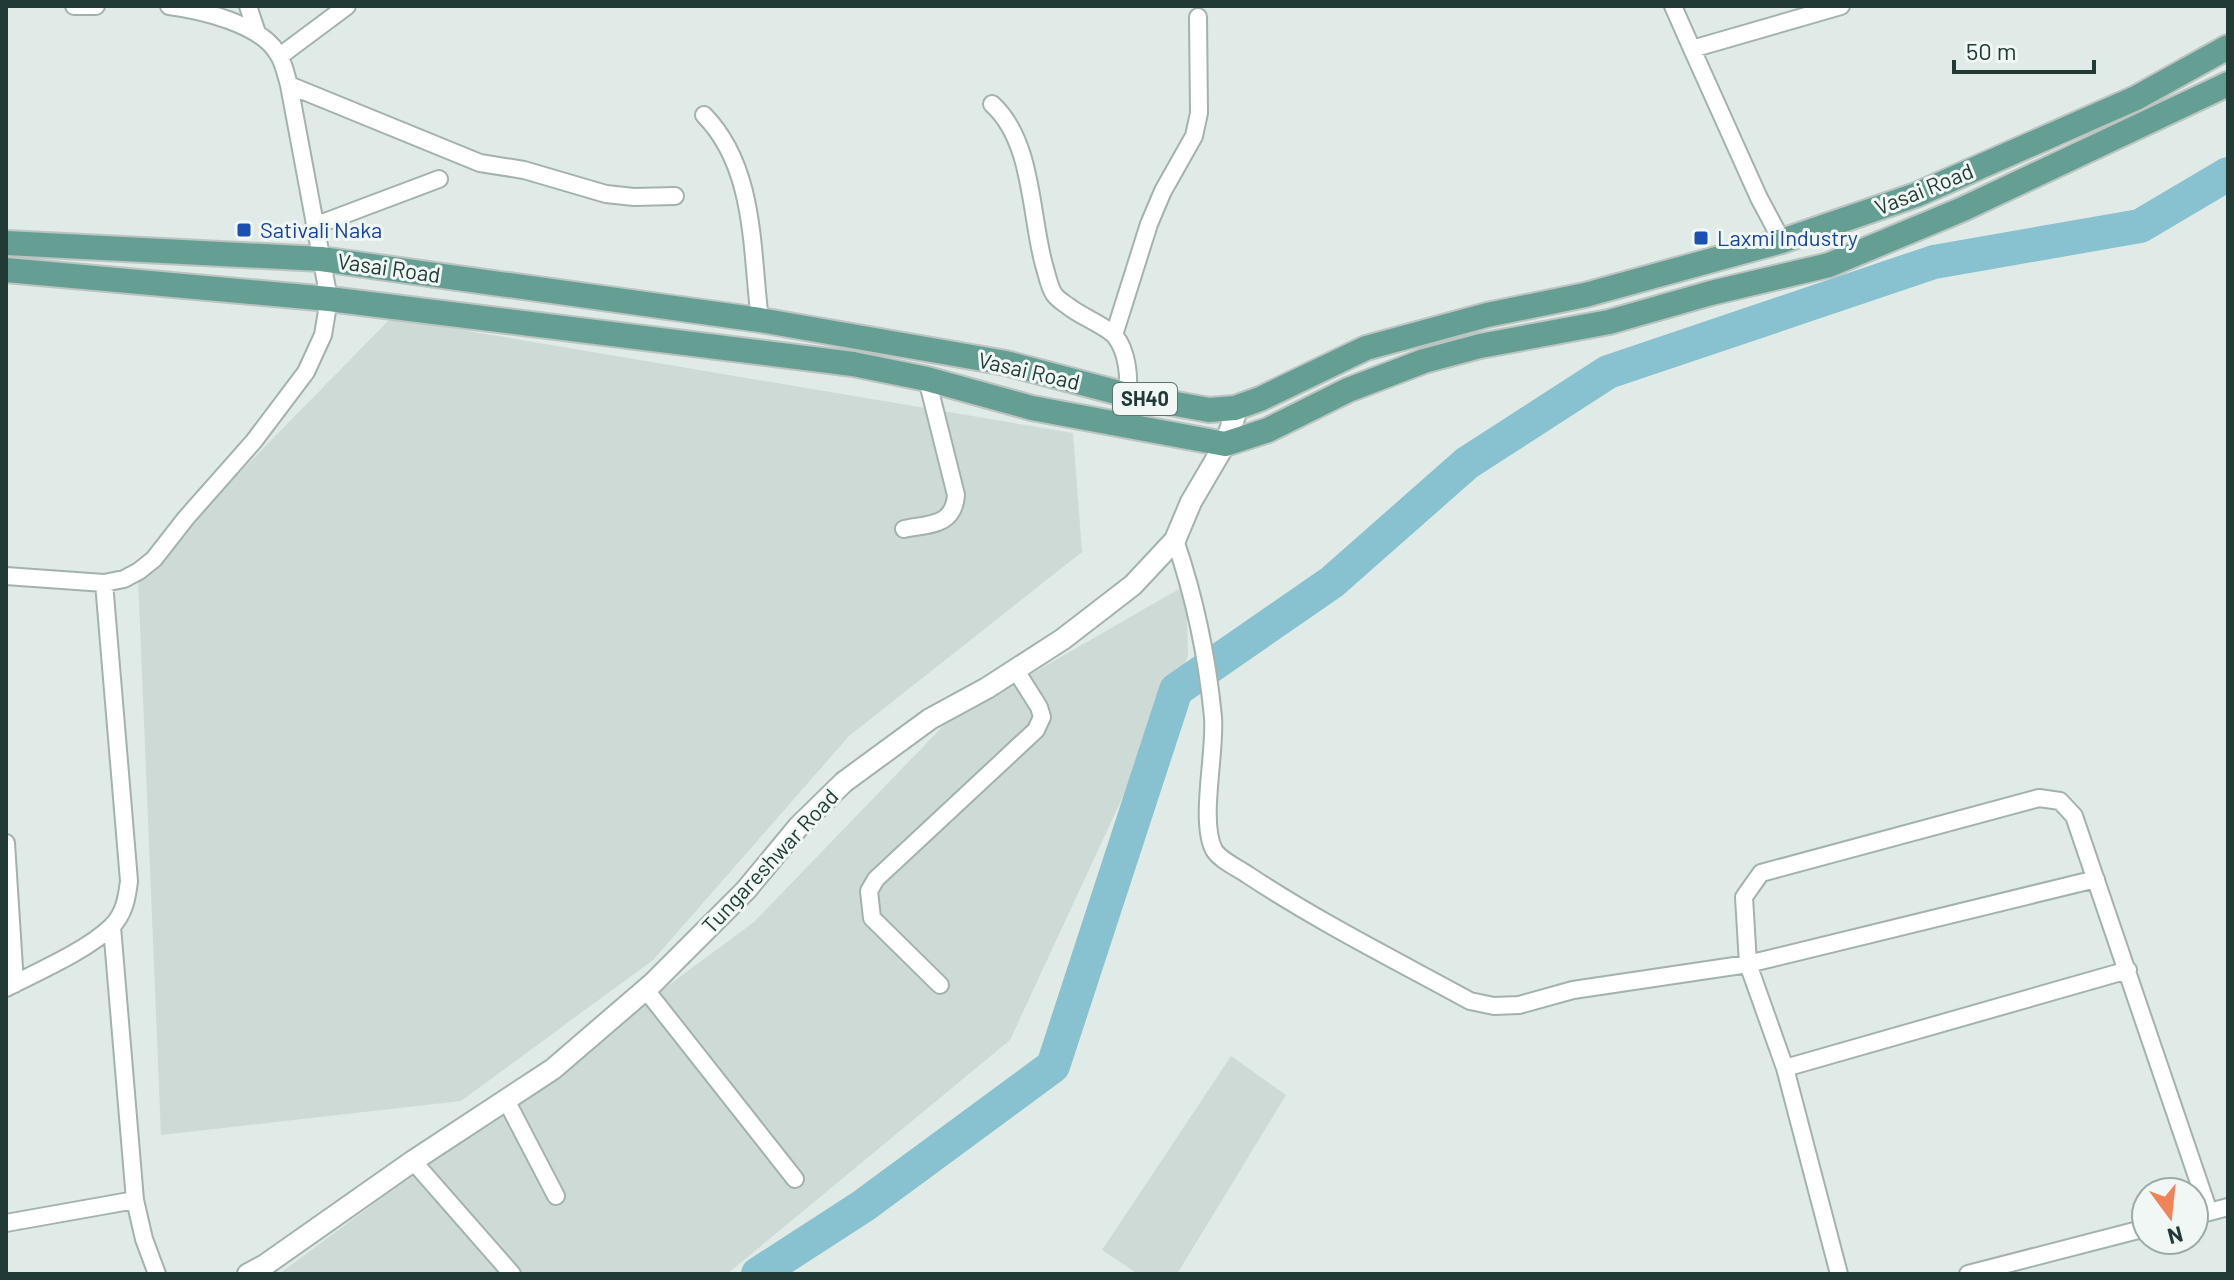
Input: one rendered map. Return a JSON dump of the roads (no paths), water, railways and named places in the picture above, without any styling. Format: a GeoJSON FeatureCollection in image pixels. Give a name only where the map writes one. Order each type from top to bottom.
{"type":"FeatureCollection","features":[{"type":"Feature","properties":{"kind":"main road","name":"Vasai Road"},"geometry":{"type":"LineString","coordinates":[[6,243],[321,259],[760,320],[1006,363],[1127,395],[1209,410],[1238,407],[1366,348],[1487,315],[1585,295],[1782,241],[1916,195],[2136,98],[2228,47]]}},
{"type":"Feature","properties":{"kind":"main road","name":"Vasai Road"},"geometry":{"type":"LineString","coordinates":[[6,270],[329,299],[853,364],[927,379],[1032,408],[1225,444],[1268,430],[1348,390],[1424,361],[1480,346],[1609,322],[1711,293],[1829,265],[1963,209],[2228,84]]}},
{"type":"Feature","properties":{"kind":"street"},"geometry":{"type":"LineString","coordinates":[[74,6],[96,6]]}},
{"type":"Feature","properties":{"kind":"street"},"geometry":{"type":"LineString","coordinates":[[6,576],[104,583],[124,579],[154,559],[278,411],[306,372],[323,335],[329,299],[289,85],[280,56],[257,33],[200,10],[169,6]]}},
{"type":"Feature","properties":{"kind":"street"},"geometry":{"type":"LineString","coordinates":[[248,6],[257,33]]}},
{"type":"Feature","properties":{"kind":"street"},"geometry":{"type":"LineString","coordinates":[[280,56],[347,6]]}},
{"type":"Feature","properties":{"kind":"street"},"geometry":{"type":"LineString","coordinates":[[1673,6],[1759,198],[1782,241]]}},
{"type":"Feature","properties":{"kind":"street"},"geometry":{"type":"LineString","coordinates":[[1692,49],[1841,6]]}},
{"type":"Feature","properties":{"kind":"street"},"geometry":{"type":"LineString","coordinates":[[1114,335],[1149,224],[1163,191],[1194,136],[1199,113],[1198,17]]}},
{"type":"Feature","properties":{"kind":"street"},"geometry":{"type":"LineString","coordinates":[[289,85],[471,160],[524,170],[606,194],[675,196]]}},
{"type":"Feature","properties":{"kind":"street"},"geometry":{"type":"LineString","coordinates":[[992,104],[1005,116],[1015,134],[1026,171],[1036,236],[1054,295],[1079,315],[1114,335],[1125,359],[1129,383],[1127,395]]}},
{"type":"Feature","properties":{"kind":"street"},"geometry":{"type":"LineString","coordinates":[[704,115],[730,148],[742,177],[760,320]]}},
{"type":"Feature","properties":{"kind":"street"},"geometry":{"type":"LineString","coordinates":[[314,226],[439,179]]}},
{"type":"Feature","properties":{"kind":"street"},"geometry":{"type":"LineString","coordinates":[[904,529],[941,522],[950,516],[955,507],[956,495],[927,379]]}},
{"type":"Feature","properties":{"kind":"street","name":"Tungareshwar Road"},"geometry":{"type":"LineString","coordinates":[[248,1274],[553,1069],[646,990],[746,890],[799,826],[844,782],[930,719],[1063,639],[1133,585],[1175,540],[1191,502],[1225,444],[1238,407]]}},
{"type":"Feature","properties":{"kind":"street"},"geometry":{"type":"LineString","coordinates":[[1175,540],[1192,589],[1213,721],[1209,816],[1210,839],[1215,853],[1288,901],[1470,1001],[1494,1006],[1519,1005],[1573,990],[1748,964],[2096,879]]}},
{"type":"Feature","properties":{"kind":"street"},"geometry":{"type":"LineString","coordinates":[[6,843],[10,986],[76,951],[112,927],[127,903],[129,881],[104,583]]}},
{"type":"Feature","properties":{"kind":"street"},"geometry":{"type":"LineString","coordinates":[[940,985],[872,918],[869,891],[876,879],[1036,730],[1042,717],[1039,707],[1015,669]]}},
{"type":"Feature","properties":{"kind":"street"},"geometry":{"type":"LineString","coordinates":[[1839,1274],[1785,1068],[1748,964],[1744,897],[1761,873],[2039,798],[2060,801],[2074,816],[2128,970],[2190,1176]]}},
{"type":"Feature","properties":{"kind":"street"},"geometry":{"type":"LineString","coordinates":[[112,927],[135,1200],[144,1239],[157,1274]]}},
{"type":"Feature","properties":{"kind":"street"},"geometry":{"type":"LineString","coordinates":[[1785,1068],[2128,970]]}},
{"type":"Feature","properties":{"kind":"street"},"geometry":{"type":"LineString","coordinates":[[646,990],[795,1179]]}},
{"type":"Feature","properties":{"kind":"street"},"geometry":{"type":"LineString","coordinates":[[506,1100],[556,1196]]}},
{"type":"Feature","properties":{"kind":"street"},"geometry":{"type":"LineString","coordinates":[[413,1161],[512,1274]]}},
{"type":"Feature","properties":{"kind":"street"},"geometry":{"type":"LineString","coordinates":[[6,1223],[135,1200]]}},
{"type":"Feature","properties":{"kind":"street"},"geometry":{"type":"LineString","coordinates":[[1968,1274],[2130,1232]]}},
{"type":"Feature","properties":{"kind":"waterway"},"geometry":{"type":"LineString","coordinates":[[758,1274],[863,1206],[1053,1066],[1176,690],[1332,582],[1467,463],[1608,372],[1934,262],[2140,226],[2228,174]]}},
{"type":"Feature","properties":{"kind":"place","name":"Sativali Naka"},"geometry":{"type":"Point","coordinates":[244,230]}},
{"type":"Feature","properties":{"kind":"place","name":"Laxmi Industry"},"geometry":{"type":"Point","coordinates":[1701,238]}}]}
